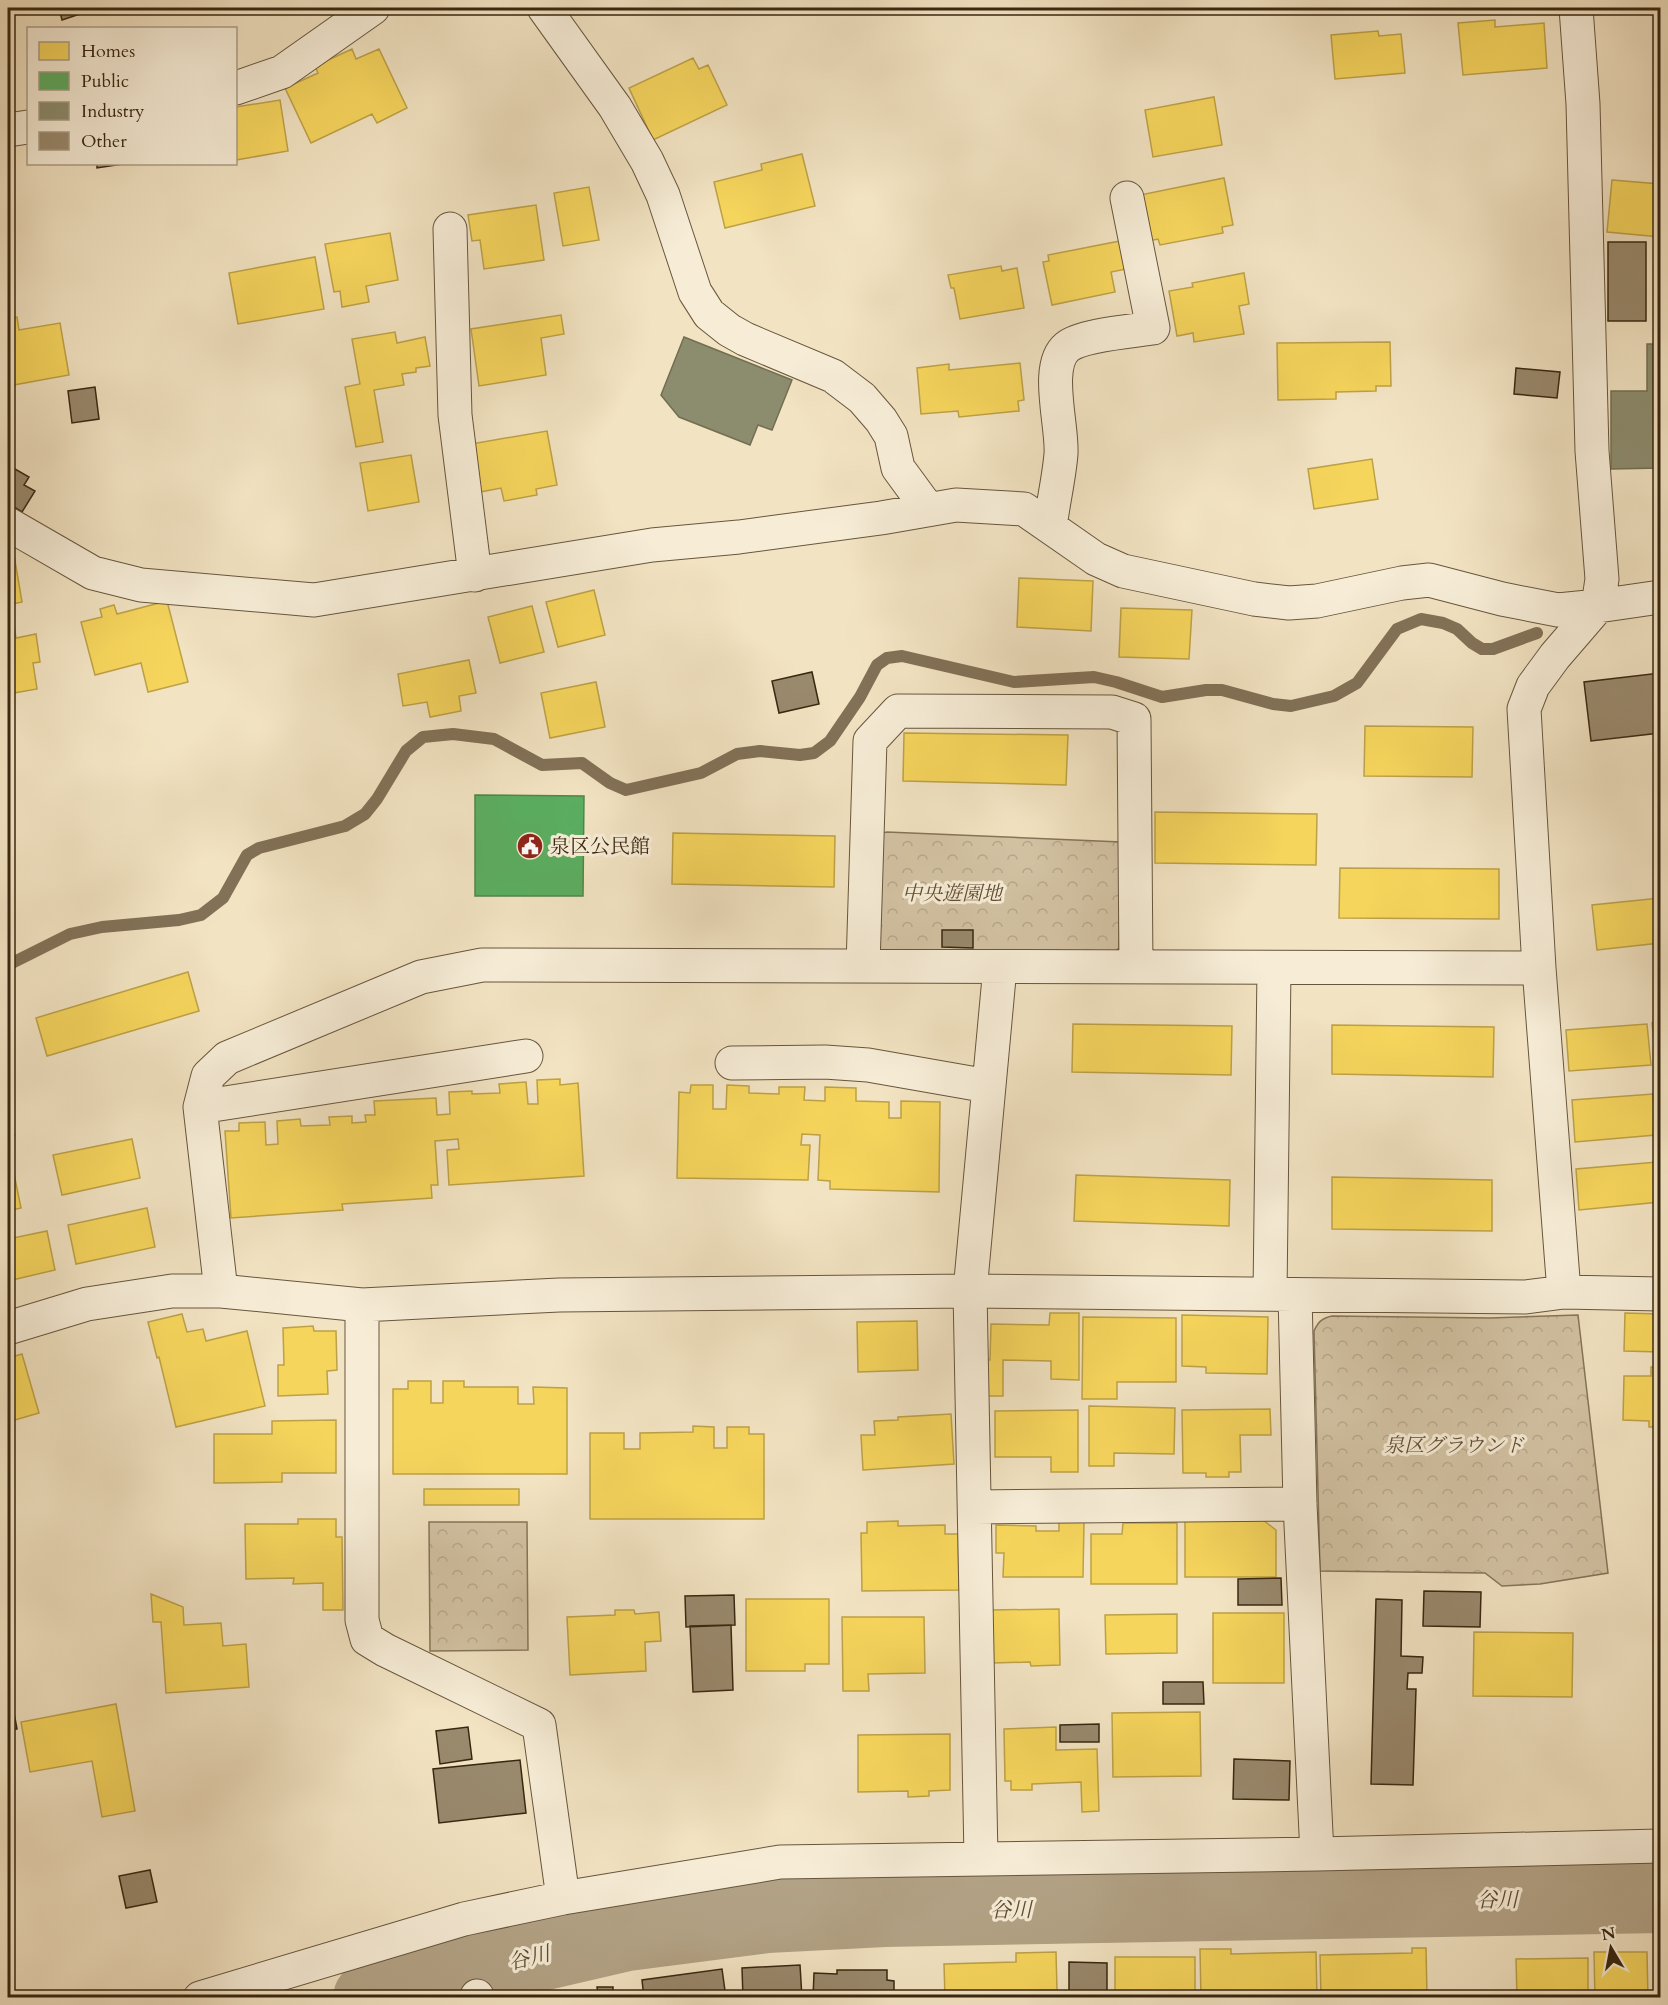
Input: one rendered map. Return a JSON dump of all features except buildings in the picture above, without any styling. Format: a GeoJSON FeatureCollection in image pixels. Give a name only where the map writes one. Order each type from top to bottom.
{"type":"FeatureCollection","features":[{"type":"Feature","properties":{"kind":"street"},"geometry":{"type":"LineString","coordinates":[[237,88],[282,72],[373,8]]}},
{"type":"Feature","properties":{"kind":"street"},"geometry":{"type":"LineString","coordinates":[[544,8],[615,107],[646,161],[663,195],[695,292],[709,314],[745,339],[833,376],[862,398],[891,436],[898,468],[928,509]]}},
{"type":"Feature","properties":{"kind":"street"},"geometry":{"type":"LineString","coordinates":[[1564,1292],[1539,968],[1524,709],[1533,686],[1555,656],[1598,606],[1602,579],[1592,451],[1583,104],[1576,8]]}},
{"type":"Feature","properties":{"kind":"street"},"geometry":{"type":"LineString","coordinates":[[8,130],[27,128]]}},
{"type":"Feature","properties":{"kind":"street"},"geometry":{"type":"LineString","coordinates":[[1050,527],[1061,452],[1056,372],[1059,356],[1068,345],[1083,339],[1153,328],[1127,198]]}},
{"type":"Feature","properties":{"kind":"street"},"geometry":{"type":"LineString","coordinates":[[450,229],[455,415],[475,575]]}},
{"type":"Feature","properties":{"kind":"street"},"geometry":{"type":"LineString","coordinates":[[8,524],[93,573],[141,585],[314,600],[652,545],[739,537],[881,518],[956,505],[1024,508],[1096,559],[1123,571],[1289,603],[1317,601],[1402,583],[1429,580],[1558,610],[1660,597]]}},
{"type":"Feature","properties":{"kind":"street"},"geometry":{"type":"LineString","coordinates":[[863,966],[870,741],[898,711],[910,711],[1112,712],[1134,719],[1136,967]]}},
{"type":"Feature","properties":{"kind":"street"},"geometry":{"type":"LineString","coordinates":[[221,1291],[200,1107],[208,1076],[227,1058],[421,976],[482,965],[1539,968]]}},
{"type":"Feature","properties":{"kind":"street"},"geometry":{"type":"LineString","coordinates":[[981,1858],[969,1291],[1000,967]]}},
{"type":"Feature","properties":{"kind":"street"},"geometry":{"type":"LineString","coordinates":[[1274,968],[1283,1295],[1300,1504],[1317,1854]]}},
{"type":"Feature","properties":{"kind":"street"},"geometry":{"type":"LineString","coordinates":[[200,1107],[526,1056]]}},
{"type":"Feature","properties":{"kind":"street"},"geometry":{"type":"LineString","coordinates":[[732,1063],[825,1062],[868,1065],[988,1086]]}},
{"type":"Feature","properties":{"kind":"street"},"geometry":{"type":"LineString","coordinates":[[8,1328],[87,1304],[172,1291],[221,1291],[362,1305],[559,1295],[969,1291],[1526,1297],[1564,1292],[1660,1293]]}},
{"type":"Feature","properties":{"kind":"street"},"geometry":{"type":"LineString","coordinates":[[362,1305],[362,1620],[367,1639],[385,1650],[540,1725],[563,1898]]}},
{"type":"Feature","properties":{"kind":"street"},"geometry":{"type":"LineString","coordinates":[[975,1507],[1300,1504]]}},
{"type":"Feature","properties":{"kind":"street"},"geometry":{"type":"LineString","coordinates":[[200,1998],[465,1929],[563,1898],[780,1862],[1660,1846]]}},
{"type":"Feature","properties":{"kind":"green space","name":"中央遊園地"},"geometry":{"type":"Polygon","coordinates":[[[882,833],[1121,842],[1119,948],[1114,952],[885,951],[878,949],[882,833]]]}},
{"type":"Feature","properties":{"kind":"green space","name":"泉区グラウンド"},"geometry":{"type":"Polygon","coordinates":[[[1578,1315],[1608,1573],[1540,1584],[1502,1586],[1485,1573],[1320,1571],[1314,1331],[1321,1321],[1332,1316],[1490,1318],[1578,1315]]]}},
{"type":"Feature","properties":{"kind":"green space"},"geometry":{"type":"Polygon","coordinates":[[[429,1522],[527,1522],[528,1650],[430,1651],[429,1522]]]}},
{"type":"Feature","properties":{"kind":"waterway"},"geometry":{"type":"LineString","coordinates":[[8,965],[70,934],[102,927],[179,920],[201,915],[223,898],[247,855],[259,848],[345,826],[365,814],[377,799],[406,751],[423,737],[453,734],[494,739],[542,765],[582,763],[610,783],[626,790],[701,773],[737,754],[760,751],[800,755],[814,753],[830,741],[860,697],[877,665],[887,658],[902,656],[1014,682],[1094,677],[1162,697],[1206,690],[1222,690],[1273,704],[1291,706],[1334,696],[1357,683],[1397,629],[1421,619],[1443,623],[1457,629],[1482,649],[1493,649],[1537,633]]}},
{"type":"Feature","properties":{"kind":"waterway","name":"谷川"},"geometry":{"type":"LineString","coordinates":[[370,1998],[463,1972],[627,1934],[767,1916],[884,1910],[1660,1896]]}},
{"type":"Feature","properties":{"kind":"place","name":"泉区公民館"},"geometry":{"type":"Point","coordinates":[530,846]}}]}
